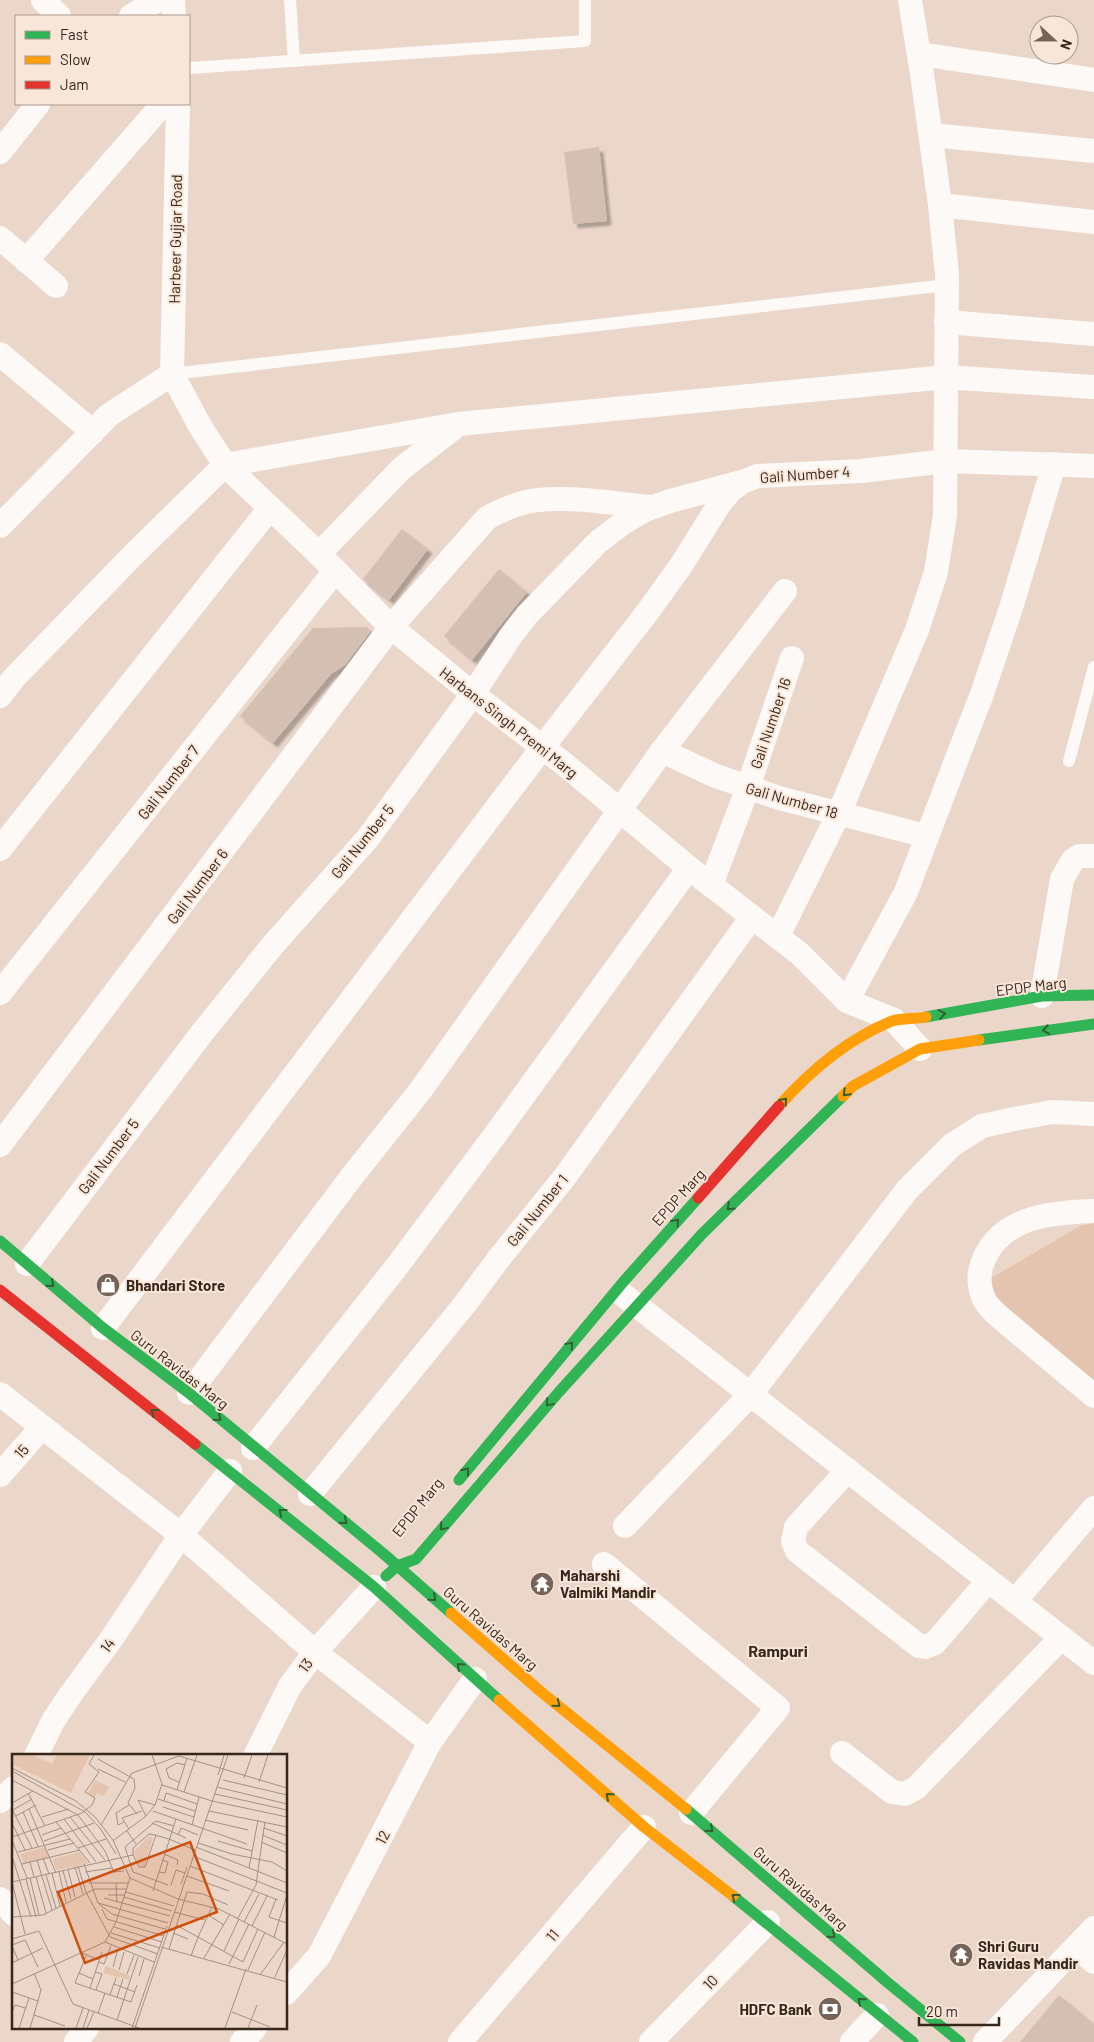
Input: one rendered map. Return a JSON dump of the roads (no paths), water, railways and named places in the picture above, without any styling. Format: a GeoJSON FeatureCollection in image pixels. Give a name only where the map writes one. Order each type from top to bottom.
{"type":"FeatureCollection","features":[{"type":"Feature","properties":{"kind":"main road","name":"EPDP Marg"},"geometry":{"type":"LineString","coordinates":[[450,1491],[617,1289],[801,1082],[846,1046],[894,1020],[912,1020],[1042,996],[1094,995]]}},
{"type":"Feature","properties":{"kind":"main road"},"geometry":{"type":"LineString","coordinates":[[374,1587],[397,1566],[416,1559],[558,1393],[702,1234],[853,1086],[886,1066],[920,1049],[1094,1024]]}},
{"type":"Feature","properties":{"kind":"main road","name":"Guru Ravidas Marg"},"geometry":{"type":"LineString","coordinates":[[0,1241],[103,1328],[189,1394],[397,1566],[540,1691],[691,1813],[880,1976],[960,2042]]}},
{"type":"Feature","properties":{"kind":"main road"},"geometry":{"type":"LineString","coordinates":[[0,1290],[374,1587],[474,1679],[644,1827],[768,1922],[913,2042]]}},
{"type":"Feature","properties":{"kind":"main road","name":"EPDP Marg"},"geometry":{"type":"LineString","coordinates":[[397,1566],[403,1548]]}},
{"type":"Feature","properties":{"kind":"street"},"geometry":{"type":"LineString","coordinates":[[43,0],[58,15]]}},
{"type":"Feature","properties":{"kind":"street"},"geometry":{"type":"LineString","coordinates":[[133,15],[158,0]]}},
{"type":"Feature","properties":{"kind":"street"},"geometry":{"type":"LineString","coordinates":[[173,0],[174,15]]}},
{"type":"Feature","properties":{"kind":"street"},"geometry":{"type":"LineString","coordinates":[[778,936],[839,814],[917,630],[936,572],[946,515],[947,285],[940,205],[931,135],[910,0]]}},
{"type":"Feature","properties":{"kind":"street"},"geometry":{"type":"LineString","coordinates":[[919,54],[1094,80]]}},
{"type":"Feature","properties":{"kind":"street"},"geometry":{"type":"LineString","coordinates":[[0,152],[37,105]]}},
{"type":"Feature","properties":{"kind":"street"},"geometry":{"type":"LineString","coordinates":[[26,260],[162,105]]}},
{"type":"Feature","properties":{"kind":"street","name":"Harbeer Gujjar Road"},"geometry":{"type":"LineString","coordinates":[[172,374],[178,105]]}},
{"type":"Feature","properties":{"kind":"street"},"geometry":{"type":"LineString","coordinates":[[931,135],[1094,151]]}},
{"type":"Feature","properties":{"kind":"street"},"geometry":{"type":"LineString","coordinates":[[940,205],[1094,222]]}},
{"type":"Feature","properties":{"kind":"street"},"geometry":{"type":"LineString","coordinates":[[0,238],[56,286]]}},
{"type":"Feature","properties":{"kind":"street"},"geometry":{"type":"LineString","coordinates":[[946,322],[1094,334]]}},
{"type":"Feature","properties":{"kind":"street"},"geometry":{"type":"LineString","coordinates":[[0,354],[93,432]]}},
{"type":"Feature","properties":{"kind":"street"},"geometry":{"type":"LineString","coordinates":[[2,519],[109,415],[172,374]]}},
{"type":"Feature","properties":{"kind":"street","name":"Harbans Singh Premi Marg"},"geometry":{"type":"LineString","coordinates":[[172,374],[200,426],[225,465],[327,562],[391,627],[473,694],[547,741],[619,810],[689,868],[800,954],[847,1001],[894,1020]]}},
{"type":"Feature","properties":{"kind":"street"},"geometry":{"type":"LineString","coordinates":[[0,696],[13,679],[133,555],[225,465],[458,424],[946,377],[1094,386]]}},
{"type":"Feature","properties":{"kind":"street","name":"Gali Number 7"},"geometry":{"type":"LineString","coordinates":[[0,993],[327,562],[401,469],[458,424]]}},
{"type":"Feature","properties":{"kind":"street","name":"Gali Number 4"},"geometry":{"type":"LineString","coordinates":[[103,1328],[547,741],[649,610],[682,564],[720,503],[731,490],[742,482],[758,476],[861,471],[946,461],[1094,466]]}},
{"type":"Feature","properties":{"kind":"street"},"geometry":{"type":"LineString","coordinates":[[847,1001],[906,892],[982,694],[1011,608],[1054,464]]}},
{"type":"Feature","properties":{"kind":"street","name":"Gali Number 5"},"geometry":{"type":"LineString","coordinates":[[27,1264],[202,1033],[272,946],[368,838],[473,694],[510,637],[527,616],[598,542],[623,523],[651,507],[742,482]]}},
{"type":"Feature","properties":{"kind":"street","name":"Gali Number 6"},"geometry":{"type":"LineString","coordinates":[[0,1145],[391,627],[487,518],[506,508],[527,502],[549,499],[651,507]]}},
{"type":"Feature","properties":{"kind":"street"},"geometry":{"type":"LineString","coordinates":[[0,849],[270,508]]}},
{"type":"Feature","properties":{"kind":"street"},"geometry":{"type":"LineString","coordinates":[[189,1394],[353,1175],[420,1091],[662,751],[785,591]]}},
{"type":"Feature","properties":{"kind":"street","name":"Gali Number 16"},"geometry":{"type":"LineString","coordinates":[[711,885],[748,787],[792,658]]}},
{"type":"Feature","properties":{"kind":"street","name":"Gali Number 18"},"geometry":{"type":"LineString","coordinates":[[662,751],[716,776],[779,798],[926,836]]}},
{"type":"Feature","properties":{"kind":"street"},"geometry":{"type":"LineString","coordinates":[[1042,996],[1062,879],[1073,860],[1080,856],[1094,856]]}},
{"type":"Feature","properties":{"kind":"street"},"geometry":{"type":"LineString","coordinates":[[253,1448],[409,1250],[689,868]]}},
{"type":"Feature","properties":{"kind":"street","name":"Gali Number 1"},"geometry":{"type":"LineString","coordinates":[[310,1494],[466,1304],[500,1257],[564,1178],[752,917]]}},
{"type":"Feature","properties":{"kind":"street"},"geometry":{"type":"LineString","coordinates":[[894,1020],[920,1049]]}},
{"type":"Feature","properties":{"kind":"street"},"geometry":{"type":"LineString","coordinates":[[625,1526],[751,1394],[907,1190],[952,1145],[982,1126],[1014,1119],[1052,1112],[1094,1114]]}},
{"type":"Feature","properties":{"kind":"street"},"geometry":{"type":"LineString","coordinates":[[1094,1211],[1052,1214],[1029,1219],[1009,1229],[986,1251],[978,1277],[985,1301],[1001,1318],[1094,1396]]}},
{"type":"Feature","properties":{"kind":"street"},"geometry":{"type":"LineString","coordinates":[[617,1289],[636,1306],[1094,1663]]}},
{"type":"Feature","properties":{"kind":"street"},"geometry":{"type":"LineString","coordinates":[[0,1394],[181,1535],[315,1652],[430,1742]]}},
{"type":"Feature","properties":{"kind":"street","name":"15"},"geometry":{"type":"LineString","coordinates":[[0,1475],[42,1427]]}},
{"type":"Feature","properties":{"kind":"street"},"geometry":{"type":"LineString","coordinates":[[848,1470],[796,1527],[793,1541],[797,1551],[804,1557],[919,1646],[925,1648],[935,1643],[988,1581]]}},
{"type":"Feature","properties":{"kind":"street","name":"14"},"geometry":{"type":"LineString","coordinates":[[37,1754],[53,1721],[112,1638],[181,1535],[230,1471]]}},
{"type":"Feature","properties":{"kind":"street"},"geometry":{"type":"LineString","coordinates":[[1015,1601],[1094,1508]]}},
{"type":"Feature","properties":{"kind":"street"},"geometry":{"type":"LineString","coordinates":[[604,1564],[778,1708],[691,1813]]}},
{"type":"Feature","properties":{"kind":"street","name":"13"},"geometry":{"type":"LineString","coordinates":[[256,1754],[290,1686],[315,1652],[374,1587]]}},
{"type":"Feature","properties":{"kind":"street"},"geometry":{"type":"LineString","coordinates":[[842,1754],[892,1792],[905,1794],[916,1788],[1061,1638]]}},
{"type":"Feature","properties":{"kind":"street","name":"12"},"geometry":{"type":"LineString","coordinates":[[288,1991],[319,1956],[430,1742],[474,1679]]}},
{"type":"Feature","properties":{"kind":"street"},"geometry":{"type":"LineString","coordinates":[[0,1801],[12,1790]]}},
{"type":"Feature","properties":{"kind":"street","name":"11"},"geometry":{"type":"LineString","coordinates":[[460,2042],[644,1827]]}},
{"type":"Feature","properties":{"kind":"street","name":"10"},"geometry":{"type":"LineString","coordinates":[[651,2042],[768,1922]]}},
{"type":"Feature","properties":{"kind":"street"},"geometry":{"type":"LineString","coordinates":[[985,2042],[1085,1954],[1094,1928]]}},
{"type":"Feature","properties":{"kind":"street"},"geometry":{"type":"LineString","coordinates":[[852,2042],[877,2014]]}},
{"type":"Feature","properties":{"kind":"street"},"geometry":{"type":"LineString","coordinates":[[76,2042],[85,2030]]}},
{"type":"Feature","properties":{"kind":"street"},"geometry":{"type":"LineString","coordinates":[[242,2042],[253,2030]]}},
{"type":"Feature","properties":{"kind":"lane"},"geometry":{"type":"LineString","coordinates":[[290,0],[294,60]]}},
{"type":"Feature","properties":{"kind":"lane"},"geometry":{"type":"LineString","coordinates":[[190,68],[585,41],[585,0]]}},
{"type":"Feature","properties":{"kind":"lane"},"geometry":{"type":"LineString","coordinates":[[172,374],[947,285]]}},
{"type":"Feature","properties":{"kind":"lane"},"geometry":{"type":"LineString","coordinates":[[1069,761],[1094,667]]}},
{"type":"Feature","properties":{"kind":"place","name":"Bhandari Store"},"geometry":{"type":"Point","coordinates":[108,1285]}},
{"type":"Feature","properties":{"kind":"place","name":"Maharshi Valmiki Mandir"},"geometry":{"type":"Point","coordinates":[542,1584]}},
{"type":"Feature","properties":{"kind":"place","name":"Shri Guru Ravidas Mandir"},"geometry":{"type":"Point","coordinates":[961,1955]}},
{"type":"Feature","properties":{"kind":"place","name":"HDFC Bank"},"geometry":{"type":"Point","coordinates":[830,2009]}},
{"type":"Feature","properties":{"kind":"district","name":"Rampuri"},"geometry":{"type":"Point","coordinates":[778,1650]}}]}
